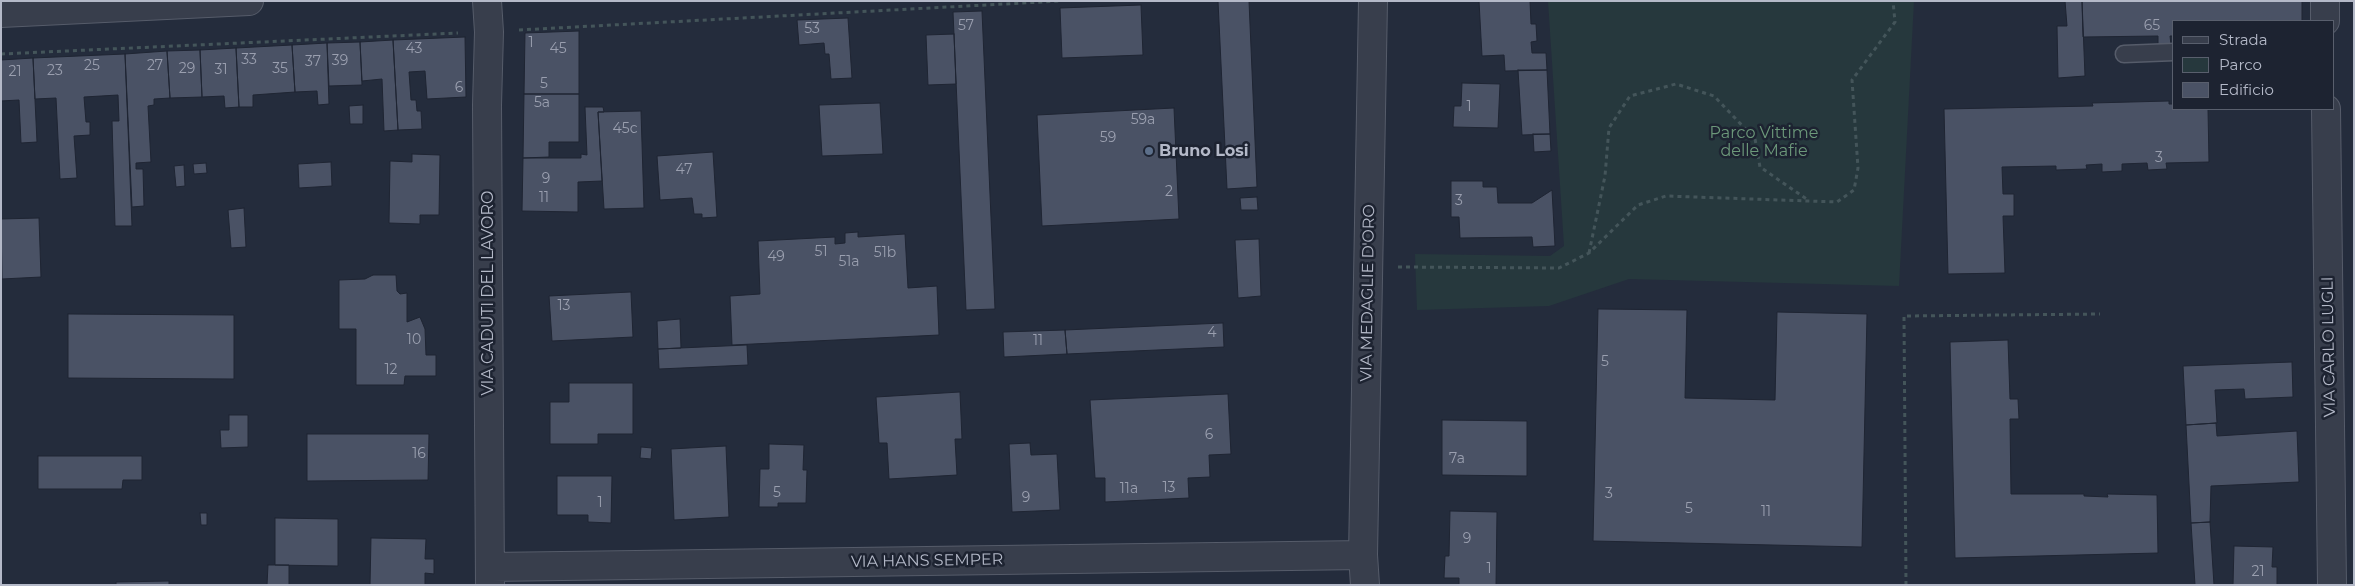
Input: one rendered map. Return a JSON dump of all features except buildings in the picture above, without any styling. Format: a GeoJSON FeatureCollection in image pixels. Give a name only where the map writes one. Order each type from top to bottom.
{"type":"FeatureCollection","features":[{"type":"Feature","properties":{"kind":"street"},"geometry":{"type":"LineString","coordinates":[[1,13],[249,1]]}},
{"type":"Feature","properties":{"kind":"street","name":"VIA CADUTI DEL LAVORO"},"geometry":{"type":"LineString","coordinates":[[487,1],[489,32],[487,105],[490,576]]}},
{"type":"Feature","properties":{"kind":"street","name":"VIA MEDAGLIE D'ORO"},"geometry":{"type":"LineString","coordinates":[[1365,585],[1363,555],[1372,1]]}},
{"type":"Feature","properties":{"kind":"street"},"geometry":{"type":"LineString","coordinates":[[2325,1],[2325,20]]}},
{"type":"Feature","properties":{"kind":"street","name":"VIA CARLO LUGLI"},"geometry":{"type":"LineString","coordinates":[[2326,110],[2332,585]]}},
{"type":"Feature","properties":{"kind":"street","name":"VIA HANS SEMPER"},"geometry":{"type":"LineString","coordinates":[[490,576],[1363,555]]}},
{"type":"Feature","properties":{"kind":"lane"},"geometry":{"type":"LineString","coordinates":[[2124,54],[2172,52]]}},
{"type":"Feature","properties":{"kind":"path"},"geometry":{"type":"LineString","coordinates":[[1,54],[489,32],[1060,1]]}},
{"type":"Feature","properties":{"kind":"path"},"geometry":{"type":"LineString","coordinates":[[1395,267],[1559,268],[1589,253],[1638,205],[1666,196],[1837,202],[1854,190],[1858,168],[1852,80],[1895,22],[1893,1]]}},
{"type":"Feature","properties":{"kind":"path"},"geometry":{"type":"LineString","coordinates":[[1589,253],[1605,176],[1609,128],[1630,96],[1676,84],[1714,96],[1755,139],[1760,167],[1810,201]]}},
{"type":"Feature","properties":{"kind":"path"},"geometry":{"type":"LineString","coordinates":[[1906,585],[1904,316],[2100,314]]}},
{"type":"Feature","properties":{"kind":"green space","name":"Parco Vittime delle Mafie"},"geometry":{"type":"Polygon","coordinates":[[[1548,1],[1914,1],[1899,286],[1629,279],[1549,306],[1417,310],[1415,254],[1550,256],[1564,246],[1548,1]]]}},
{"type":"Feature","properties":{"kind":"place","name":"Bruno Losi"},"geometry":{"type":"Point","coordinates":[1149,151]}}]}
